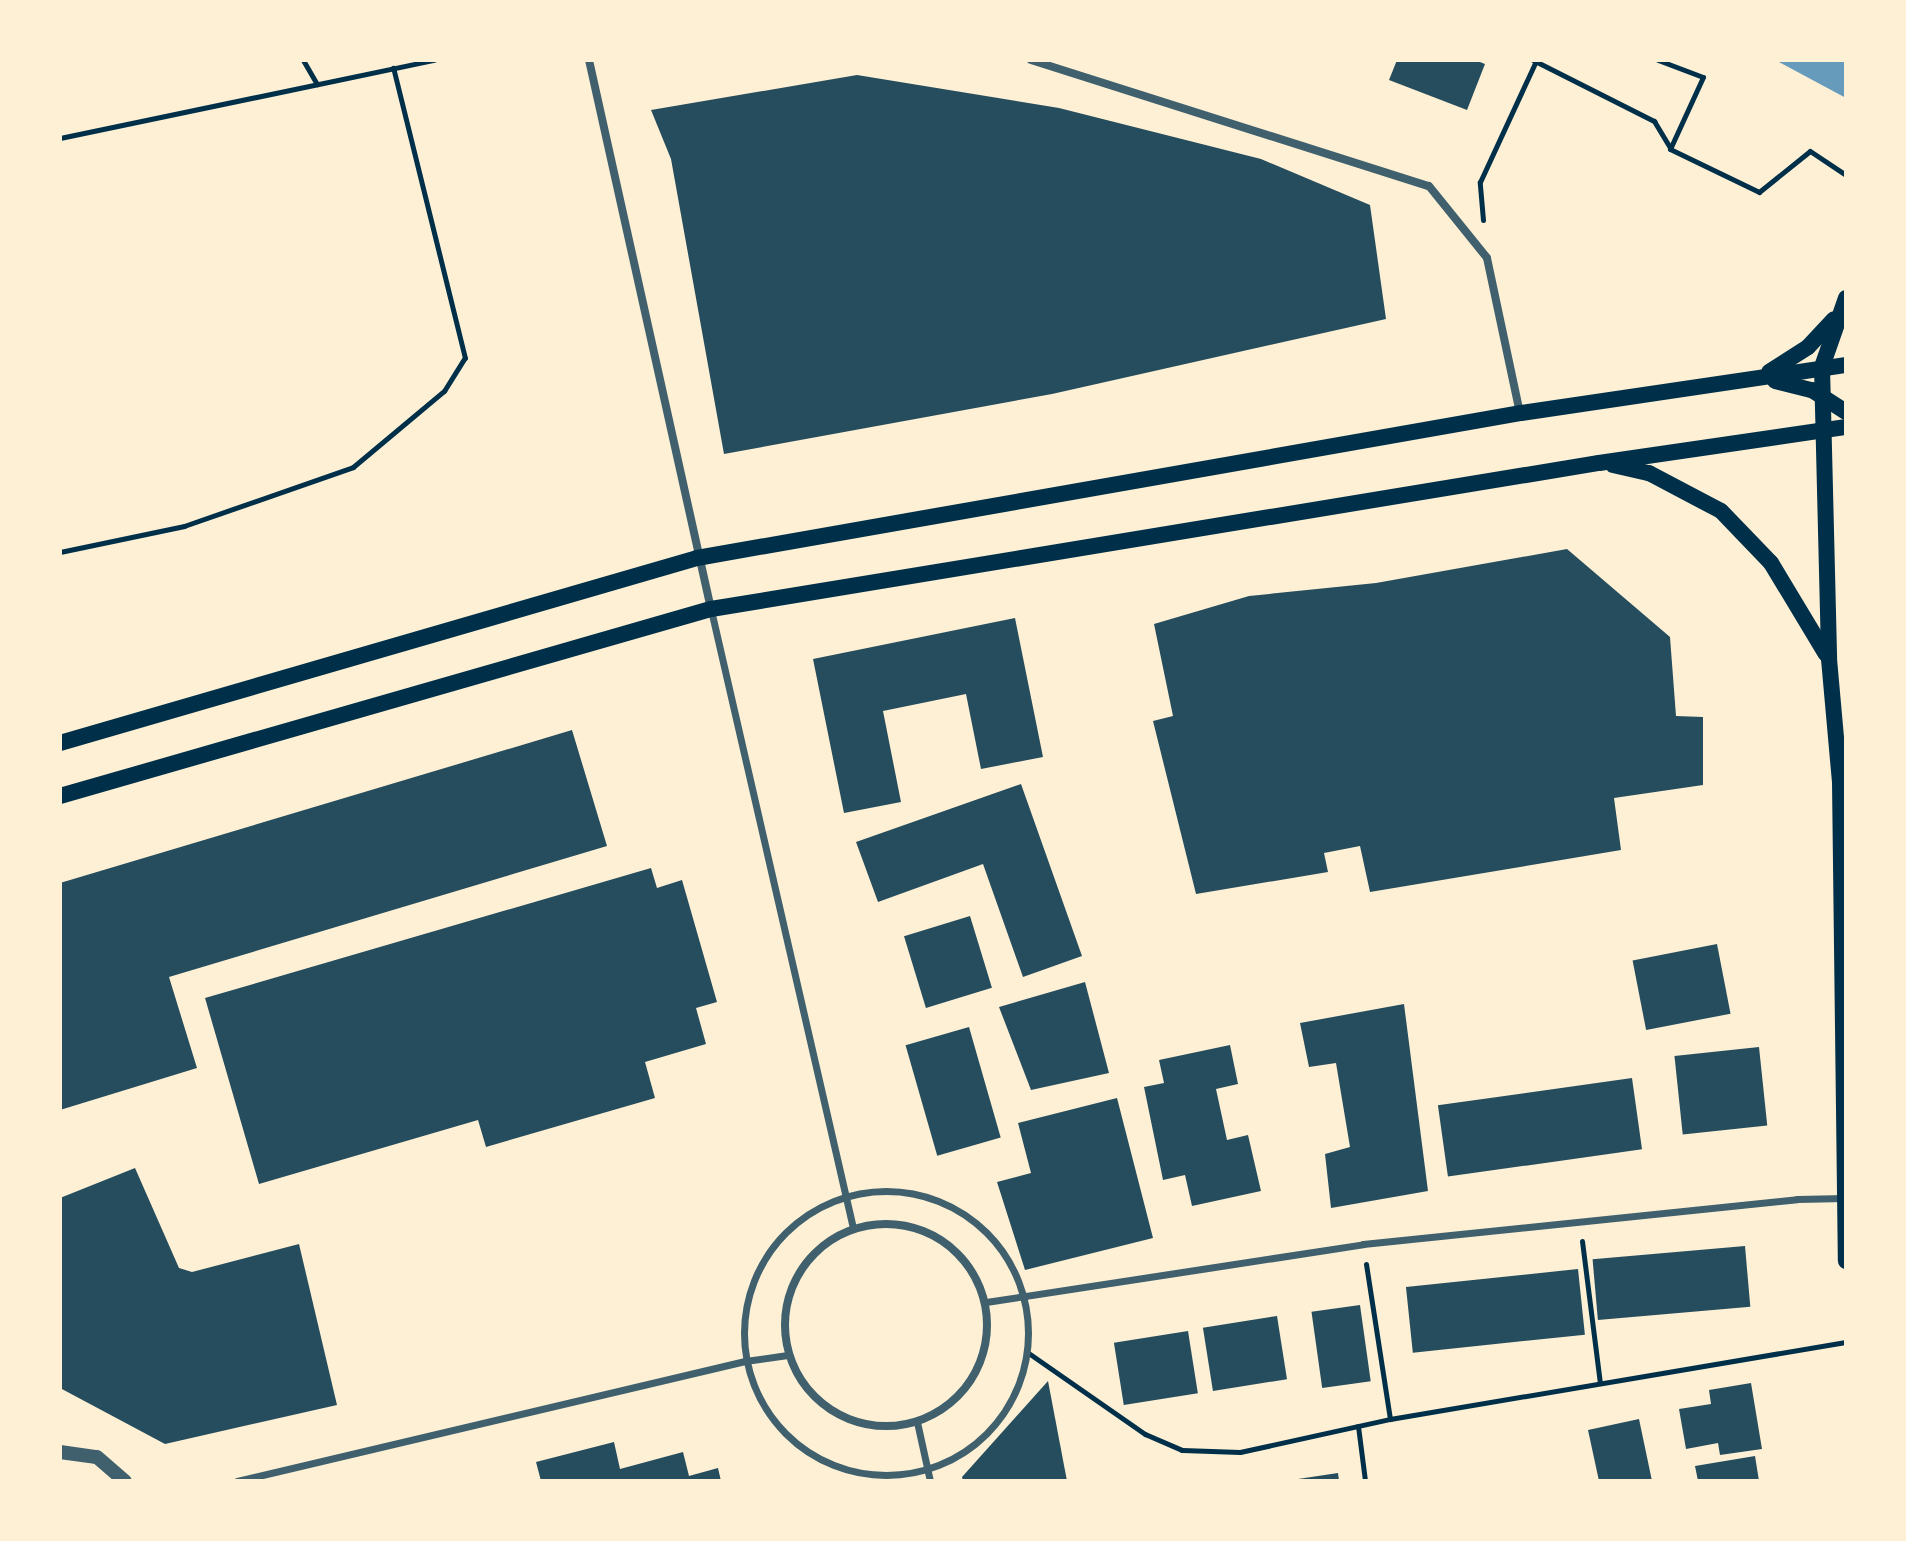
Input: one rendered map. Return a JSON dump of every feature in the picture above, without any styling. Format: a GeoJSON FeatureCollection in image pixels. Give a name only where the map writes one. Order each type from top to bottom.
{"type":"FeatureCollection","features":[{"type":"Feature","properties":{"kind":"main road"},"geometry":{"type":"LineString","coordinates":[[1753,380],[1794,358],[1823,333],[1842,305]]}},
{"type":"Feature","properties":{"kind":"main road"},"geometry":{"type":"LineString","coordinates":[[1842,305],[1822,367],[1829,659],[1840,782],[1846,1261]]}},
{"type":"Feature","properties":{"kind":"main road"},"geometry":{"type":"LineString","coordinates":[[60,743],[697,558],[1521,413],[1846,365]]}},
{"type":"Feature","properties":{"kind":"main road"},"geometry":{"type":"LineString","coordinates":[[1753,380],[1791,383],[1824,396],[1846,412],[1823,431]]}},
{"type":"Feature","properties":{"kind":"main road"},"geometry":{"type":"LineString","coordinates":[[60,796],[711,609],[1599,463],[1846,427]]}},
{"type":"Feature","properties":{"kind":"main road"},"geometry":{"type":"LineString","coordinates":[[1599,463],[1649,473],[1721,511],[1771,563],[1829,659]]}},
{"type":"Feature","properties":{"kind":"street"},"geometry":{"type":"LineString","coordinates":[[589,60],[697,558],[853,1228]]}},
{"type":"Feature","properties":{"kind":"street"},"geometry":{"type":"LineString","coordinates":[[1031,60],[1429,186],[1487,258],[1521,413]]}},
{"type":"Feature","properties":{"kind":"street"},"geometry":{"type":"LineString","coordinates":[[891,1190],[936,1198],[975,1221],[1006,1254],[1025,1296],[1030,1339],[1021,1382],[999,1421],[967,1451],[928,1470],[880,1477],[833,1467],[792,1442],[761,1406],[745,1361],[743,1318],[753,1278],[776,1242],[807,1213],[845,1195],[891,1190]]}},
{"type":"Feature","properties":{"kind":"street"},"geometry":{"type":"LineString","coordinates":[[986,1302],[1363,1244],[1797,1199],[1846,1198]]}},
{"type":"Feature","properties":{"kind":"street"},"geometry":{"type":"LineString","coordinates":[[887,1223],[920,1228],[950,1245],[973,1271],[986,1302],[988,1332],[981,1362],[966,1388],[944,1408],[917,1422],[885,1427],[844,1417],[825,1407],[802,1384],[788,1355],[783,1324],[789,1293],[803,1265],[825,1243],[853,1228],[887,1223]]}},
{"type":"Feature","properties":{"kind":"street"},"geometry":{"type":"LineString","coordinates":[[237,1481],[745,1361],[788,1355]]}},
{"type":"Feature","properties":{"kind":"street"},"geometry":{"type":"LineString","coordinates":[[917,1422],[930,1481]]}},
{"type":"Feature","properties":{"kind":"street"},"geometry":{"type":"LineString","coordinates":[[60,1452],[74,1451],[97,1457],[125,1481]]}},
{"type":"Feature","properties":{"kind":"path"},"geometry":{"type":"LineString","coordinates":[[303,60],[317,84]]}},
{"type":"Feature","properties":{"kind":"path"},"geometry":{"type":"LineString","coordinates":[[60,138],[434,60]]}},
{"type":"Feature","properties":{"kind":"path"},"geometry":{"type":"LineString","coordinates":[[1658,60],[1703,77],[1670,149]]}},
{"type":"Feature","properties":{"kind":"path"},"geometry":{"type":"LineString","coordinates":[[1487,258],[1480,182],[1535,61],[1654,121],[1670,149],[1759,192],[1810,151],[1846,175]]}},
{"type":"Feature","properties":{"kind":"path"},"geometry":{"type":"LineString","coordinates":[[60,552],[184,526],[353,467],[444,391],[465,358],[393,68]]}},
{"type":"Feature","properties":{"kind":"path"},"geometry":{"type":"LineString","coordinates":[[1580,1221],[1600,1383]]}},
{"type":"Feature","properties":{"kind":"path"},"geometry":{"type":"LineString","coordinates":[[1363,1244],[1390,1419]]}},
{"type":"Feature","properties":{"kind":"path"},"geometry":{"type":"LineString","coordinates":[[1027,1352],[1145,1434],[1182,1450],[1240,1452],[1390,1419],[1846,1342]]}},
{"type":"Feature","properties":{"kind":"path"},"geometry":{"type":"LineString","coordinates":[[1358,1426],[1365,1481]]}},
{"type":"Feature","properties":{"kind":"water"},"geometry":{"type":"Polygon","coordinates":[[[1775,60],[1846,60],[1846,98],[1775,60]]]}},
{"type":"Feature","properties":{"kind":"building"},"geometry":{"type":"Polygon","coordinates":[[[1397,60],[1475,60],[1485,64],[1467,110],[1389,80],[1397,60]]]}},
{"type":"Feature","properties":{"kind":"building"},"geometry":{"type":"Polygon","coordinates":[[[857,75],[1059,108],[1261,159],[1370,205],[1386,319],[1052,394],[724,454],[671,159],[651,110],[857,75]]]}},
{"type":"Feature","properties":{"kind":"building"},"geometry":{"type":"Polygon","coordinates":[[[1567,549],[1670,637],[1676,716],[1703,717],[1703,785],[1614,798],[1621,850],[1370,892],[1360,846],[1324,853],[1328,872],[1196,894],[1153,721],[1173,716],[1154,624],[1249,596],[1376,583],[1567,549]]]}},
{"type":"Feature","properties":{"kind":"building"},"geometry":{"type":"Polygon","coordinates":[[[1015,618],[1043,757],[981,769],[966,694],[883,711],[901,802],[844,813],[813,659],[1015,618]]]}},
{"type":"Feature","properties":{"kind":"building"},"geometry":{"type":"Polygon","coordinates":[[[572,730],[607,846],[169,977],[197,1068],[60,1110],[60,883],[572,730]]]}},
{"type":"Feature","properties":{"kind":"building"},"geometry":{"type":"Polygon","coordinates":[[[1021,784],[1082,956],[1023,977],[983,864],[878,902],[856,842],[1021,784]]]}},
{"type":"Feature","properties":{"kind":"building"},"geometry":{"type":"Polygon","coordinates":[[[651,868],[657,888],[682,880],[717,1002],[696,1008],[706,1044],[645,1062],[655,1098],[486,1147],[478,1120],[259,1184],[205,998],[651,868]]]}},
{"type":"Feature","properties":{"kind":"building"},"geometry":{"type":"Polygon","coordinates":[[[970,916],[992,988],[926,1008],[904,936],[970,916]]]}},
{"type":"Feature","properties":{"kind":"building"},"geometry":{"type":"Polygon","coordinates":[[[1717,944],[1731,1014],[1646,1030],[1633,960],[1717,944]]]}},
{"type":"Feature","properties":{"kind":"building"},"geometry":{"type":"Polygon","coordinates":[[[1085,982],[1109,1073],[1031,1090],[999,1007],[1085,982]]]}},
{"type":"Feature","properties":{"kind":"building"},"geometry":{"type":"Polygon","coordinates":[[[1404,1004],[1428,1191],[1331,1208],[1325,1154],[1350,1147],[1336,1063],[1309,1067],[1300,1023],[1404,1004]]]}},
{"type":"Feature","properties":{"kind":"building"},"geometry":{"type":"Polygon","coordinates":[[[969,1027],[1001,1138],[937,1156],[906,1045],[969,1027]]]}},
{"type":"Feature","properties":{"kind":"building"},"geometry":{"type":"Polygon","coordinates":[[[1230,1045],[1238,1084],[1216,1089],[1227,1140],[1248,1135],[1261,1191],[1192,1206],[1185,1175],[1163,1180],[1144,1087],[1164,1083],[1159,1060],[1230,1045]]]}},
{"type":"Feature","properties":{"kind":"building"},"geometry":{"type":"Polygon","coordinates":[[[1759,1047],[1767,1126],[1683,1134],[1674,1056],[1759,1047]]]}},
{"type":"Feature","properties":{"kind":"building"},"geometry":{"type":"Polygon","coordinates":[[[1632,1078],[1642,1149],[1448,1177],[1438,1105],[1632,1078]]]}},
{"type":"Feature","properties":{"kind":"building"},"geometry":{"type":"Polygon","coordinates":[[[1117,1098],[1153,1238],[1025,1270],[997,1182],[1031,1173],[1018,1123],[1117,1098]]]}},
{"type":"Feature","properties":{"kind":"building"},"geometry":{"type":"Polygon","coordinates":[[[135,1168],[179,1268],[192,1272],[299,1244],[337,1405],[165,1444],[60,1388],[60,1198],[135,1168]]]}},
{"type":"Feature","properties":{"kind":"building"},"geometry":{"type":"Polygon","coordinates":[[[1745,1246],[1750,1307],[1598,1320],[1593,1259],[1745,1246]]]}},
{"type":"Feature","properties":{"kind":"building"},"geometry":{"type":"Polygon","coordinates":[[[1578,1269],[1585,1335],[1413,1353],[1406,1287],[1578,1269]]]}},
{"type":"Feature","properties":{"kind":"building"},"geometry":{"type":"Polygon","coordinates":[[[1360,1305],[1371,1381],[1322,1388],[1311,1312],[1360,1305]]]}},
{"type":"Feature","properties":{"kind":"building"},"geometry":{"type":"Polygon","coordinates":[[[1277,1316],[1287,1379],[1213,1391],[1203,1328],[1277,1316]]]}},
{"type":"Feature","properties":{"kind":"building"},"geometry":{"type":"Polygon","coordinates":[[[1188,1331],[1198,1393],[1124,1405],[1114,1343],[1188,1331]]]}},
{"type":"Feature","properties":{"kind":"building"},"geometry":{"type":"Polygon","coordinates":[[[1048,1381],[1067,1481],[963,1481],[962,1477],[1048,1381]]]}},
{"type":"Feature","properties":{"kind":"building"},"geometry":{"type":"Polygon","coordinates":[[[1751,1383],[1762,1449],[1720,1455],[1718,1443],[1686,1449],[1679,1409],[1711,1404],[1709,1390],[1751,1383]]]}},
{"type":"Feature","properties":{"kind":"building"},"geometry":{"type":"Polygon","coordinates":[[[1639,1419],[1652,1481],[1599,1481],[1588,1430],[1639,1419]]]}},
{"type":"Feature","properties":{"kind":"building"},"geometry":{"type":"Polygon","coordinates":[[[614,1442],[620,1469],[683,1452],[689,1476],[718,1468],[721,1481],[541,1481],[536,1462],[614,1442]]]}},
{"type":"Feature","properties":{"kind":"building"},"geometry":{"type":"Polygon","coordinates":[[[1755,1456],[1759,1481],[1698,1481],[1695,1466],[1755,1456]]]}},
{"type":"Feature","properties":{"kind":"building"},"geometry":{"type":"Polygon","coordinates":[[[1338,1473],[1339,1481],[1298,1481],[1298,1479],[1338,1473]]]}}]}
